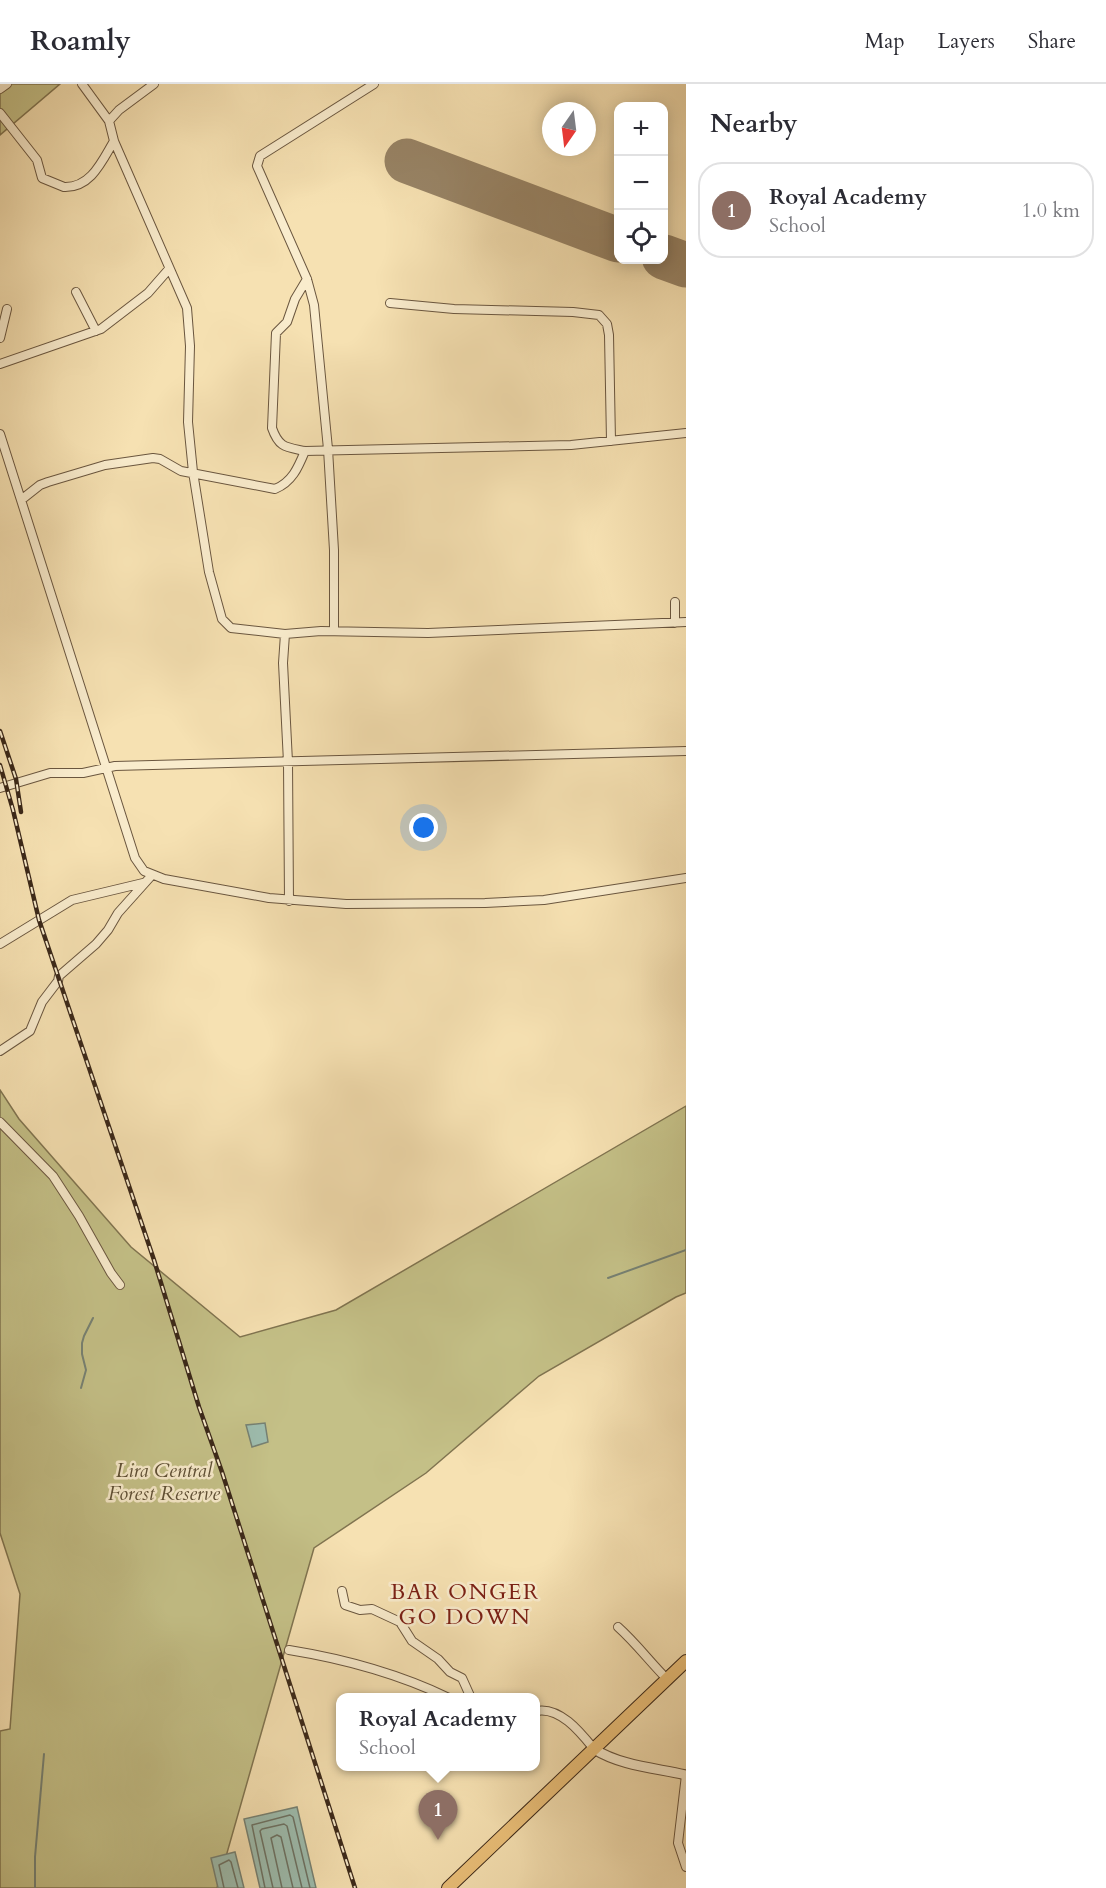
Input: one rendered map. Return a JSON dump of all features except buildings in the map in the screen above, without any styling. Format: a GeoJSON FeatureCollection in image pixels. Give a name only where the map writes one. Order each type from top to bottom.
{"type":"FeatureCollection","features":[{"type":"Feature","properties":{"kind":"main road"},"geometry":{"type":"LineString","coordinates":[[448,1888],[686,1661]]}},
{"type":"Feature","properties":{"kind":"street"},"geometry":{"type":"LineString","coordinates":[[0,89],[7,84]]}},
{"type":"Feature","properties":{"kind":"street"},"geometry":{"type":"LineString","coordinates":[[82,84],[109,121],[114,141],[187,308],[190,320],[189,422],[193,472],[209,572],[222,620],[231,628],[285,634],[334,631],[428,633],[686,622]]}},
{"type":"Feature","properties":{"kind":"street"},"geometry":{"type":"LineString","coordinates":[[109,121],[119,110],[153,84]]}},
{"type":"Feature","properties":{"kind":"street"},"geometry":{"type":"LineString","coordinates":[[334,631],[334,550],[328,449],[314,305],[306,279],[257,166],[257,161],[260,156],[374,84]]}},
{"type":"Feature","properties":{"kind":"street"},"geometry":{"type":"LineString","coordinates":[[0,113],[37,160],[42,178],[68,188],[89,179],[114,141]]}},
{"type":"Feature","properties":{"kind":"street"},"geometry":{"type":"LineString","coordinates":[[0,364],[96,331],[148,293],[169,269]]}},
{"type":"Feature","properties":{"kind":"street"},"geometry":{"type":"LineString","coordinates":[[306,279],[295,298],[287,322],[276,333],[272,428],[278,442],[284,446],[305,451],[570,445],[686,434]]}},
{"type":"Feature","properties":{"kind":"street"},"geometry":{"type":"LineString","coordinates":[[76,292],[96,331]]}},
{"type":"Feature","properties":{"kind":"street"},"geometry":{"type":"LineString","coordinates":[[390,303],[454,309],[573,312],[599,315],[607,324],[609,335],[611,441]]}},
{"type":"Feature","properties":{"kind":"street"},"geometry":{"type":"LineString","coordinates":[[0,338],[8,309]]}},
{"type":"Feature","properties":{"kind":"street"},"geometry":{"type":"LineString","coordinates":[[0,434],[135,858],[138,865],[152,875],[209,888],[289,901],[379,905],[525,902],[686,878]]}},
{"type":"Feature","properties":{"kind":"street"},"geometry":{"type":"LineString","coordinates":[[21,500],[40,485],[105,465],[153,458],[160,459],[181,471],[274,489],[283,486],[291,478],[305,451]]}},
{"type":"Feature","properties":{"kind":"street"},"geometry":{"type":"LineString","coordinates":[[675,602],[675,624]]}},
{"type":"Feature","properties":{"kind":"street"},"geometry":{"type":"LineString","coordinates":[[285,634],[283,663],[288,762],[289,901]]}},
{"type":"Feature","properties":{"kind":"street"},"geometry":{"type":"LineString","coordinates":[[0,788],[50,773],[83,773],[106,768],[172,763],[686,751]]}},
{"type":"Feature","properties":{"kind":"street"},"geometry":{"type":"LineString","coordinates":[[0,1051],[30,1031],[42,1002],[58,981],[59,976],[96,944],[118,913],[152,875]]}},
{"type":"Feature","properties":{"kind":"street"},"geometry":{"type":"LineString","coordinates":[[0,944],[72,900],[143,883]]}},
{"type":"Feature","properties":{"kind":"street"},"geometry":{"type":"LineString","coordinates":[[0,1122],[53,1176],[79,1216],[111,1274],[120,1285]]}},
{"type":"Feature","properties":{"kind":"street"},"geometry":{"type":"LineString","coordinates":[[342,1591],[345,1605],[360,1610],[372,1609],[400,1622],[412,1641],[438,1659],[450,1672],[462,1678],[469,1693]]}},
{"type":"Feature","properties":{"kind":"street"},"geometry":{"type":"LineString","coordinates":[[618,1627],[667,1679]]}},
{"type":"Feature","properties":{"kind":"street"},"geometry":{"type":"LineString","coordinates":[[289,1650],[374,1667],[414,1681],[439,1693]]}},
{"type":"Feature","properties":{"kind":"street"},"geometry":{"type":"LineString","coordinates":[[540,1711],[551,1712],[560,1717],[580,1731],[594,1749],[604,1755],[686,1775],[678,1843],[686,1867]]}},
{"type":"Feature","properties":{"kind":"green space"},"geometry":{"type":"Polygon","coordinates":[[[0,84],[60,84],[0,135],[0,84]]]}},
{"type":"Feature","properties":{"kind":"green space","name":"Lira Central Forest Reserve"},"geometry":{"type":"Polygon","coordinates":[[[0,1090],[19,1119],[131,1247],[240,1337],[336,1310],[686,1106],[686,1293],[539,1376],[426,1473],[314,1548],[217,1888],[0,1888],[0,1731],[10,1729],[20,1594],[0,1533],[0,1090]]]}},
{"type":"Feature","properties":{"kind":"water"},"geometry":{"type":"Polygon","coordinates":[[[265,1423],[268,1442],[252,1447],[246,1425],[265,1423]]]}},
{"type":"Feature","properties":{"kind":"water"},"geometry":{"type":"Polygon","coordinates":[[[297,1807],[316,1888],[260,1888],[244,1819],[297,1807]]]}},
{"type":"Feature","properties":{"kind":"water"},"geometry":{"type":"Polygon","coordinates":[[[235,1852],[244,1888],[218,1888],[211,1858],[235,1852]]]}},
{"type":"Feature","properties":{"kind":"waterway"},"geometry":{"type":"LineString","coordinates":[[608,1278],[686,1250]]}},
{"type":"Feature","properties":{"kind":"waterway"},"geometry":{"type":"LineString","coordinates":[[81,1388],[86,1370],[82,1343],[93,1318]]}},
{"type":"Feature","properties":{"kind":"waterway"},"geometry":{"type":"LineString","coordinates":[[35,1888],[35,1857],[44,1754]]}},
{"type":"Feature","properties":{"kind":"runway"},"geometry":{"type":"LineString","coordinates":[[407,161],[614,239]]}},
{"type":"Feature","properties":{"kind":"runway"},"geometry":{"type":"LineString","coordinates":[[668,258],[686,265]]}},
{"type":"Feature","properties":{"kind":"railway"},"geometry":{"type":"LineString","coordinates":[[0,731],[16,779],[21,812]]}},
{"type":"Feature","properties":{"kind":"railway"},"geometry":{"type":"LineString","coordinates":[[0,765],[39,920],[154,1260],[199,1407],[222,1472],[355,1888]]}},
{"type":"Feature","properties":{"kind":"place","name":"Royal Academy"},"geometry":{"type":"Point","coordinates":[438,1840]}},
{"type":"Feature","properties":{"kind":"district","name":"BAR ONGER GO DOWN"},"geometry":{"type":"Point","coordinates":[465,1604]}}]}
